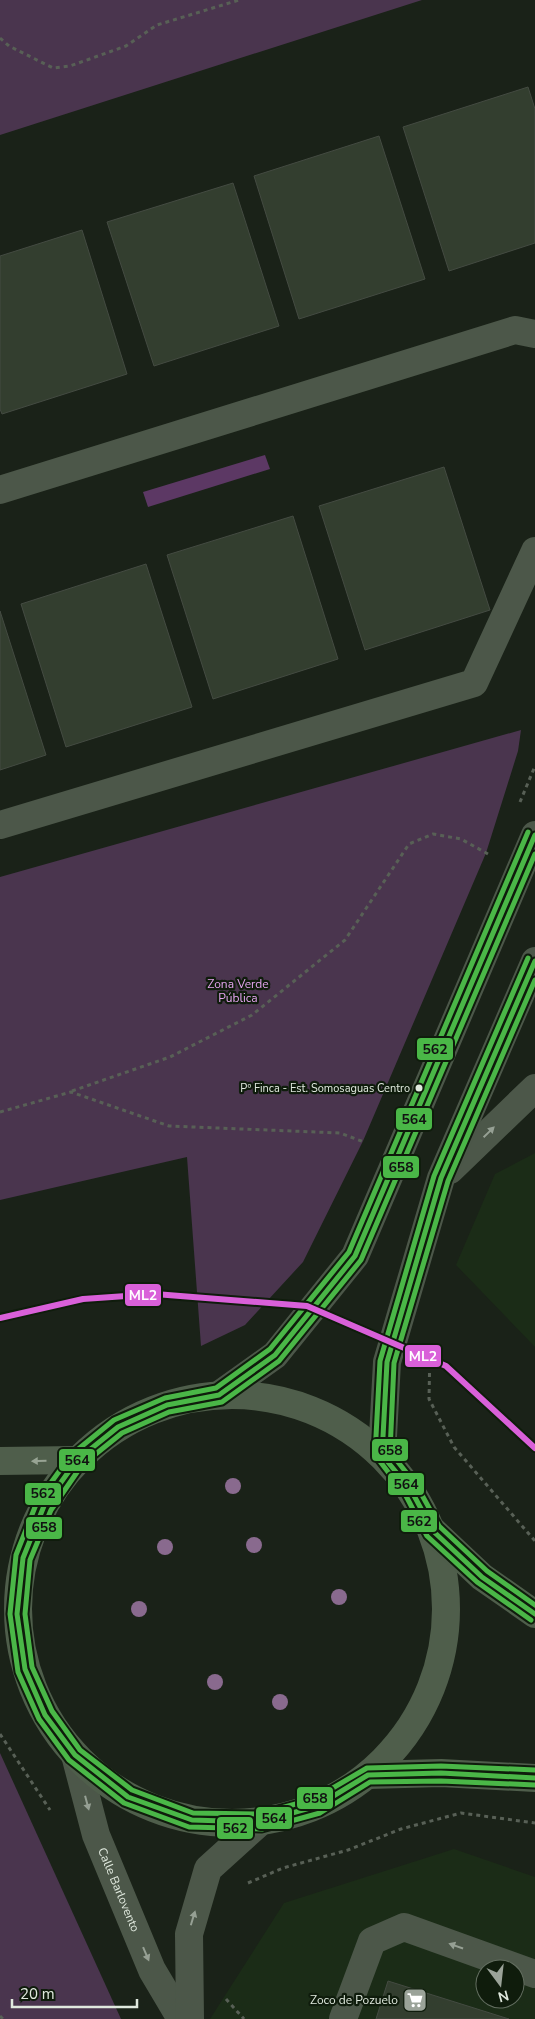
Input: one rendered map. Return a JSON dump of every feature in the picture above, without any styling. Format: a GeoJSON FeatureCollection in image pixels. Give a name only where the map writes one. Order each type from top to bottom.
{"type":"FeatureCollection","features":[{"type":"Feature","properties":{"kind":"highway"},"geometry":{"type":"LineString","coordinates":[[220,1395],[278,1399],[334,1419],[382,1455],[411,1490],[433,1531],[447,1597],[440,1664],[413,1725],[368,1775],[317,1806],[260,1822],[192,1820],[128,1797],[74,1756],[44,1715],[25,1669],[17,1614],[23,1558],[44,1506],[77,1460],[118,1427],[134,1419],[167,1405],[220,1395]]}},
{"type":"Feature","properties":{"kind":"highway"},"geometry":{"type":"LineString","coordinates":[[0,1461],[77,1460]]}},
{"type":"Feature","properties":{"kind":"highway"},"geometry":{"type":"LineString","coordinates":[[433,1531],[482,1577],[535,1614]]}},
{"type":"Feature","properties":{"kind":"highway"},"geometry":{"type":"LineString","coordinates":[[0,1652],[25,1669]]}},
{"type":"Feature","properties":{"kind":"highway"},"geometry":{"type":"LineString","coordinates":[[368,1775],[441,1773],[535,1778]]}},
{"type":"Feature","properties":{"kind":"street"},"geometry":{"type":"LineString","coordinates":[[0,490],[515,330],[535,334]]}},
{"type":"Feature","properties":{"kind":"street"},"geometry":{"type":"LineString","coordinates":[[0,825],[474,683],[535,551]]}},
{"type":"Feature","properties":{"kind":"street"},"geometry":{"type":"LineString","coordinates":[[220,1395],[275,1356],[355,1256],[535,835]]}},
{"type":"Feature","properties":{"kind":"street"},"geometry":{"type":"LineString","coordinates":[[382,1455],[387,1362],[442,1178],[535,961]]}},
{"type":"Feature","properties":{"kind":"street"},"geometry":{"type":"LineString","coordinates":[[442,1178],[535,1088]]}},
{"type":"Feature","properties":{"kind":"street","name":"Calle Barlovento"},"geometry":{"type":"LineString","coordinates":[[74,1756],[96,1834],[152,1970],[180,2019]]}},
{"type":"Feature","properties":{"kind":"street"},"geometry":{"type":"LineString","coordinates":[[190,2019],[189,1934],[208,1869],[260,1822]]}},
{"type":"Feature","properties":{"kind":"street"},"geometry":{"type":"LineString","coordinates":[[343,2019],[372,1941],[404,1927],[535,1974]]}},
{"type":"Feature","properties":{"kind":"path"},"geometry":{"type":"LineString","coordinates":[[0,38],[8,46],[53,68],[70,66],[126,46],[157,25],[238,0]]}},
{"type":"Feature","properties":{"kind":"path"},"geometry":{"type":"LineString","coordinates":[[0,1112],[71,1092],[170,1057],[252,1015],[345,940],[409,844],[434,834],[461,839],[486,853],[498,856],[521,868]]}},
{"type":"Feature","properties":{"kind":"path"},"geometry":{"type":"LineString","coordinates":[[71,1092],[169,1126],[340,1133],[399,1152]]}},
{"type":"Feature","properties":{"kind":"path"},"geometry":{"type":"LineString","coordinates":[[430,1341],[429,1399],[454,1448],[535,1541]]}},
{"type":"Feature","properties":{"kind":"path"},"geometry":{"type":"LineString","coordinates":[[243,1886],[283,1868],[348,1850],[401,1829],[461,1813],[535,1823]]}},
{"type":"Feature","properties":{"kind":"path"},"geometry":{"type":"LineString","coordinates":[[225,1990],[226,1999],[244,2019]]}},
{"type":"Feature","properties":{"kind":"path"},"geometry":{"type":"LineString","coordinates":[[0,2016],[4,2019]]}},
{"type":"Feature","properties":{"kind":"shaded area"},"geometry":{"type":"Polygon","coordinates":[[[265,455],[270,469],[148,507],[143,492],[265,455]]]}},
{"type":"Feature","properties":{"kind":"shaded area"},"geometry":{"type":"Polygon","coordinates":[[[535,1153],[535,1347],[456,1265],[495,1174],[535,1153]]]}},
{"type":"Feature","properties":{"kind":"shaded area"},"geometry":{"type":"Polygon","coordinates":[[[454,1849],[535,1877],[535,2019],[210,2019],[284,1903],[454,1849]]]}},
{"type":"Feature","properties":{"kind":"green space"},"geometry":{"type":"Polygon","coordinates":[[[0,0],[422,0],[0,135],[0,0]]]}},
{"type":"Feature","properties":{"kind":"green space","name":"Zona Verde Pública"},"geometry":{"type":"Polygon","coordinates":[[[521,730],[518,751],[486,853],[363,1141],[303,1262],[245,1325],[201,1346],[187,1157],[0,1200],[0,877],[521,730]]]}},
{"type":"Feature","properties":{"kind":"green space"},"geometry":{"type":"Polygon","coordinates":[[[0,1753],[121,2019],[0,2019],[0,1753]]]}},
{"type":"Feature","properties":{"kind":"building"},"geometry":{"type":"Polygon","coordinates":[[[528,87],[535,109],[535,243],[449,271],[403,127],[528,87]]]}},
{"type":"Feature","properties":{"kind":"building"},"geometry":{"type":"Polygon","coordinates":[[[379,136],[425,279],[299,319],[254,176],[379,136]]]}},
{"type":"Feature","properties":{"kind":"building"},"geometry":{"type":"Polygon","coordinates":[[[233,183],[279,326],[154,366],[107,222],[233,183]]]}},
{"type":"Feature","properties":{"kind":"building"},"geometry":{"type":"Polygon","coordinates":[[[82,230],[127,374],[2,414],[0,409],[0,256],[82,230]]]}},
{"type":"Feature","properties":{"kind":"building"},"geometry":{"type":"Polygon","coordinates":[[[444,467],[490,610],[365,650],[319,506],[444,467]]]}},
{"type":"Feature","properties":{"kind":"building"},"geometry":{"type":"Polygon","coordinates":[[[293,516],[338,659],[213,699],[167,555],[293,516]]]}},
{"type":"Feature","properties":{"kind":"building"},"geometry":{"type":"Polygon","coordinates":[[[146,564],[192,707],[66,747],[21,604],[146,564]]]}},
{"type":"Feature","properties":{"kind":"building"},"geometry":{"type":"Polygon","coordinates":[[[0,611],[46,755],[0,770],[0,611]]]}},
{"type":"Feature","properties":{"kind":"building","name":"Zoco de Pozuelo"},"geometry":{"type":"Polygon","coordinates":[[[388,1981],[509,2019],[376,2019],[388,1981]]]}},
{"type":"Feature","properties":{"kind":"transit line","name":"562"},"geometry":{"type":"LineString","coordinates":[[528,832],[349,1252],[270,1349],[216,1388],[165,1398],[114,1420],[71,1455],[37,1502],[16,1555],[10,1614],[18,1672],[39,1719],[69,1760],[124,1803],[189,1827],[262,1829],[320,1813],[370,1782],[441,1781],[535,1785]]}},
{"type":"Feature","properties":{"kind":"transit line","name":"564"},"geometry":{"type":"LineString","coordinates":[[535,835],[355,1256],[275,1355],[219,1395],[167,1405],[118,1427],[77,1460],[44,1506],[23,1558],[17,1614],[25,1669],[45,1715],[75,1755],[128,1797],[192,1820],[260,1822],[317,1806],[368,1775],[441,1773],[535,1778]]}},
{"type":"Feature","properties":{"kind":"transit line","name":"658"},"geometry":{"type":"LineString","coordinates":[[535,854],[361,1260],[279,1361],[222,1402],[169,1412],[122,1433],[82,1465],[51,1510],[30,1560],[25,1614],[32,1667],[52,1711],[80,1750],[132,1790],[193,1813],[259,1814],[314,1799],[367,1768],[441,1766],[535,1770]]}},
{"type":"Feature","properties":{"kind":"transit line","name":"562"},"geometry":{"type":"LineString","coordinates":[[528,958],[434,1176],[380,1361],[375,1455],[405,1494],[427,1536],[477,1582],[531,1620]]}},
{"type":"Feature","properties":{"kind":"transit line","name":"564"},"geometry":{"type":"LineString","coordinates":[[535,961],[441,1178],[387,1362],[382,1455],[411,1490],[433,1531],[482,1577],[535,1614]]}},
{"type":"Feature","properties":{"kind":"transit line","name":"658"},"geometry":{"type":"LineString","coordinates":[[535,980],[448,1181],[394,1363],[390,1452],[417,1486],[439,1526],[487,1571],[535,1605]]}},
{"type":"Feature","properties":{"kind":"transit line","name":"ML2"},"geometry":{"type":"LineString","coordinates":[[0,1318],[83,1299],[155,1294],[307,1306],[446,1366],[535,1448]]}},
{"type":"Feature","properties":{"kind":"place","name":"Pº Finca - Est. Somosaguas Centro"},"geometry":{"type":"Point","coordinates":[419,1088]}},
{"type":"Feature","properties":{"kind":"place","name":"Zoco de Pozuelo"},"geometry":{"type":"Point","coordinates":[415,2000]}}]}
